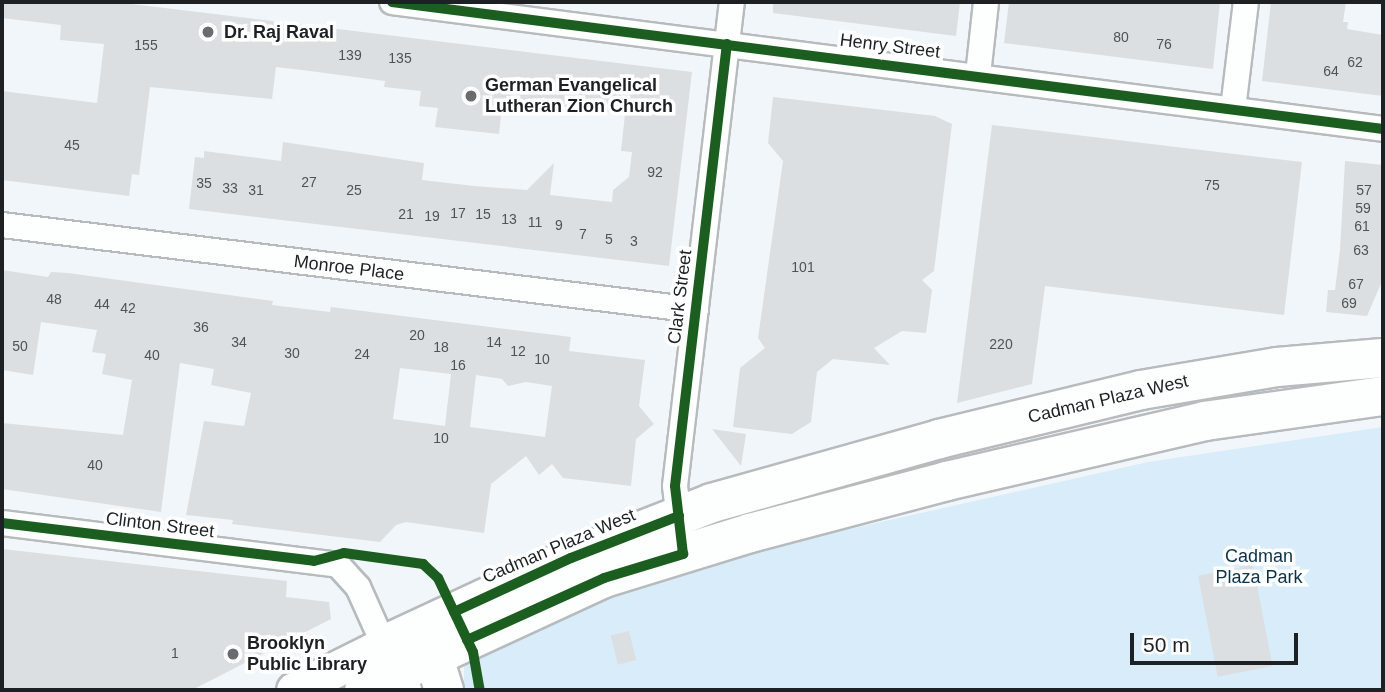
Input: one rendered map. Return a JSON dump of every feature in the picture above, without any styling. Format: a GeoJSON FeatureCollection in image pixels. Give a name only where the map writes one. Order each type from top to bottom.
{"type":"FeatureCollection","features":[{"type":"Feature","properties":{"kind":"main road","name":"Cadman Plaza West"},"geometry":{"type":"LineString","coordinates":[[434,657],[571,558],[679,516],[939,439],[1130,393],[1245,371],[1383,358]]}},
{"type":"Feature","properties":{"kind":"main road","name":"Cadman Plaza West"},"geometry":{"type":"LineString","coordinates":[[294,690],[394,670],[434,657],[604,578],[947,481],[1257,411],[1383,396]]}},
{"type":"Feature","properties":{"kind":"main road","name":"Cadman Plaza West"},"geometry":{"type":"LineString","coordinates":[[362,690],[394,670]]}},
{"type":"Feature","properties":{"kind":"street","name":"Henry Street"},"geometry":{"type":"LineString","coordinates":[[392,2],[1383,129]]}},
{"type":"Feature","properties":{"kind":"street","name":"Clark Street"},"geometry":{"type":"LineString","coordinates":[[683,554],[675,486],[732,2]]}},
{"type":"Feature","properties":{"kind":"street"},"geometry":{"type":"LineString","coordinates":[[978,75],[986,2]]}},
{"type":"Feature","properties":{"kind":"street"},"geometry":{"type":"LineString","coordinates":[[1233,109],[1246,2]]}},
{"type":"Feature","properties":{"kind":"street","name":"Monroe Place"},"geometry":{"type":"LineString","coordinates":[[2,225],[696,310]]}},
{"type":"Feature","properties":{"kind":"street","name":"Clinton Street"},"geometry":{"type":"LineString","coordinates":[[2,523],[338,565],[358,587],[394,670]]}},
{"type":"Feature","properties":{"kind":"green space","name":"Cadman Plaza Park"},"geometry":{"type":"Polygon","coordinates":[[[1383,427],[1383,690],[464,690],[464,660],[586,606],[712,560],[1148,462],[1383,427]]]}},
{"type":"Feature","properties":{"kind":"building"},"geometry":{"type":"Polygon","coordinates":[[[2,2],[115,2],[692,72],[669,266],[189,209],[195,157],[204,158],[204,151],[281,161],[283,142],[424,163],[422,180],[474,186],[527,190],[554,163],[550,195],[612,202],[613,190],[629,177],[632,152],[621,151],[625,114],[536,104],[535,110],[502,106],[499,134],[435,127],[438,108],[419,106],[421,91],[384,87],[385,81],[310,71],[276,67],[272,99],[150,87],[139,175],[132,174],[129,196],[2,180],[2,91],[97,103],[104,44],[60,40],[61,25],[2,18],[2,2]]]}},
{"type":"Feature","properties":{"kind":"building"},"geometry":{"type":"Polygon","coordinates":[[[773,2],[960,2],[956,36],[773,13],[773,2]]]}},
{"type":"Feature","properties":{"kind":"building"},"geometry":{"type":"Polygon","coordinates":[[[1009,2],[1220,2],[1213,69],[1004,43],[1009,2]]]}},
{"type":"Feature","properties":{"kind":"building"},"geometry":{"type":"Polygon","coordinates":[[[1271,2],[1346,2],[1343,22],[1348,22],[1347,29],[1383,35],[1383,96],[1262,81],[1271,2]]]}},
{"type":"Feature","properties":{"kind":"building"},"geometry":{"type":"Polygon","coordinates":[[[773,97],[935,116],[952,124],[934,271],[922,280],[932,290],[926,333],[902,331],[874,348],[890,365],[833,359],[817,372],[811,422],[792,434],[733,427],[740,368],[765,348],[758,338],[783,161],[768,143],[773,97]]]}},
{"type":"Feature","properties":{"kind":"building"},"geometry":{"type":"Polygon","coordinates":[[[992,125],[1302,162],[1284,315],[1045,286],[1032,384],[957,403],[992,125]]]}},
{"type":"Feature","properties":{"kind":"building"},"geometry":{"type":"Polygon","coordinates":[[[1345,161],[1383,165],[1383,279],[1367,316],[1326,312],[1328,290],[1335,290],[1345,161]]]}},
{"type":"Feature","properties":{"kind":"building"},"geometry":{"type":"Polygon","coordinates":[[[2,270],[48,277],[51,272],[68,273],[273,301],[272,305],[330,312],[331,307],[571,337],[569,351],[645,360],[639,406],[654,424],[636,439],[631,486],[563,478],[552,464],[539,475],[526,456],[491,484],[484,533],[406,522],[396,525],[380,542],[232,524],[233,520],[186,515],[204,421],[244,426],[251,393],[211,385],[214,369],[180,363],[161,512],[2,489],[2,423],[123,435],[132,380],[102,374],[106,354],[92,352],[97,330],[41,322],[33,375],[2,370],[2,270]],[[400,368],[393,419],[445,426],[451,374],[400,368]],[[476,375],[470,427],[545,437],[552,386],[526,382],[508,386],[502,379],[476,375]]]}},
{"type":"Feature","properties":{"kind":"building"},"geometry":{"type":"Polygon","coordinates":[[[712,429],[746,434],[741,466],[712,429]]]}},
{"type":"Feature","properties":{"kind":"building"},"geometry":{"type":"Polygon","coordinates":[[[2,549],[287,581],[286,597],[329,602],[331,619],[192,690],[2,690],[2,549]]]}},
{"type":"Feature","properties":{"kind":"building"},"geometry":{"type":"Polygon","coordinates":[[[1253,565],[1273,666],[1218,677],[1198,576],[1253,565]]]}},
{"type":"Feature","properties":{"kind":"building"},"geometry":{"type":"Polygon","coordinates":[[[629,631],[636,660],[618,665],[611,636],[629,631]]]}},
{"type":"Feature","properties":{"kind":"cycle path"},"geometry":{"type":"LineString","coordinates":[[392,2],[1383,129]]}},
{"type":"Feature","properties":{"kind":"cycle path"},"geometry":{"type":"LineString","coordinates":[[467,640],[604,578],[683,554],[675,486],[727,44]]}},
{"type":"Feature","properties":{"kind":"cycle path"},"geometry":{"type":"LineString","coordinates":[[454,612],[571,558],[679,516]]}},
{"type":"Feature","properties":{"kind":"cycle path"},"geometry":{"type":"LineString","coordinates":[[2,523],[314,561],[344,553],[423,564],[438,578],[473,652],[480,690]]}},
{"type":"Feature","properties":{"kind":"place","name":"Dr. Raj Raval"},"geometry":{"type":"Point","coordinates":[208,32]}},
{"type":"Feature","properties":{"kind":"place","name":"German Evangelical Lutheran Zion Church"},"geometry":{"type":"Point","coordinates":[471,96]}},
{"type":"Feature","properties":{"kind":"place","name":"Brooklyn Public Library"},"geometry":{"type":"Point","coordinates":[233,654]}}]}
